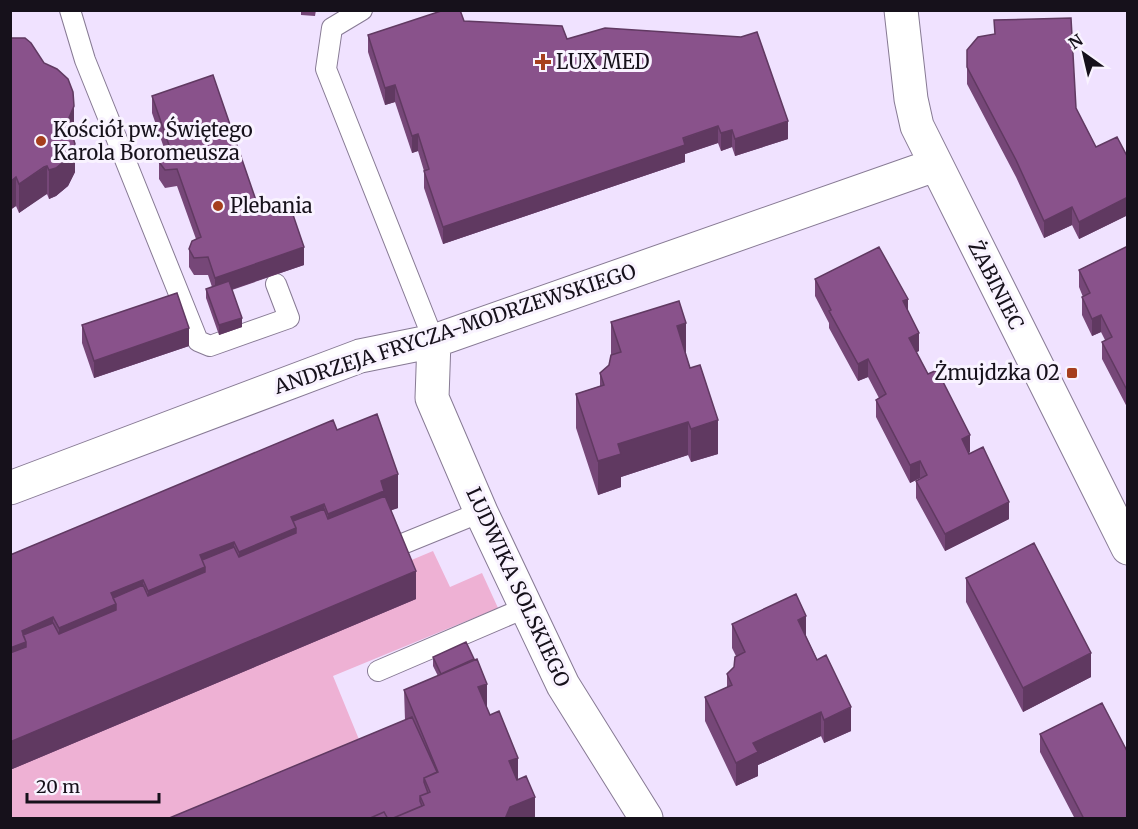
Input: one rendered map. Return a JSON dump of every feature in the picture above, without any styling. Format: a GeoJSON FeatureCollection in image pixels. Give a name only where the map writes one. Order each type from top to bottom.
{"type":"FeatureCollection","features":[{"type":"Feature","properties":{"kind":"street","name":"ŻABINIEC"},"geometry":{"type":"LineString","coordinates":[[901,10],[910,99],[917,126],[1128,548]]}},
{"type":"Feature","properties":{"kind":"street","name":"ANDRZEJA FRYCZA-MODRZEWSKIEGO"},"geometry":{"type":"LineString","coordinates":[[10,488],[360,356],[434,341],[935,165]]}},
{"type":"Feature","properties":{"kind":"street","name":"LUDWIKA SOLSKIEGO"},"geometry":{"type":"LineString","coordinates":[[434,341],[432,398],[481,512],[563,685],[646,819]]}},
{"type":"Feature","properties":{"kind":"lane"},"geometry":{"type":"LineString","coordinates":[[70,10],[85,60],[198,341],[210,346],[289,318],[276,284]]}},
{"type":"Feature","properties":{"kind":"lane"},"geometry":{"type":"LineString","coordinates":[[362,10],[332,28],[326,69],[434,341]]}},
{"type":"Feature","properties":{"kind":"lane"},"geometry":{"type":"LineString","coordinates":[[395,547],[481,512]]}},
{"type":"Feature","properties":{"kind":"lane"},"geometry":{"type":"LineString","coordinates":[[378,671],[527,607]]}},
{"type":"Feature","properties":{"kind":"shaded area"},"geometry":{"type":"Polygon","coordinates":[[[433,551],[450,587],[482,573],[498,608],[333,676],[367,759],[224,818],[11,818],[11,770],[402,564],[433,551]]]}},
{"type":"Feature","properties":{"kind":"building"},"geometry":{"type":"Polygon","coordinates":[[[444,10],[460,10],[464,21],[562,26],[567,39],[605,28],[741,37],[757,32],[788,121],[735,139],[732,130],[721,133],[718,126],[683,138],[685,145],[443,227],[424,171],[429,169],[418,134],[412,136],[395,85],[385,88],[368,35],[444,10]]]}},
{"type":"Feature","properties":{"kind":"building"},"geometry":{"type":"Polygon","coordinates":[[[1071,18],[1076,108],[1096,147],[1117,137],[1128,158],[1128,197],[1079,222],[1072,207],[1044,221],[1016,160],[967,67],[967,50],[978,37],[995,34],[994,20],[1071,18]]]}},
{"type":"Feature","properties":{"kind":"building","name":"Kościół pw. Świętego Karola Boromeusza"},"geometry":{"type":"Polygon","coordinates":[[[10,38],[25,38],[44,63],[57,69],[68,79],[73,92],[74,106],[68,120],[75,144],[68,158],[56,168],[49,170],[47,166],[44,167],[19,184],[16,177],[10,182],[10,38]]]}},
{"type":"Feature","properties":{"kind":"building","name":"Plebania"},"geometry":{"type":"Polygon","coordinates":[[[213,75],[261,215],[290,206],[304,247],[215,278],[208,257],[194,258],[189,249],[192,241],[201,237],[177,169],[165,170],[159,162],[161,153],[170,148],[152,96],[213,75]]]}},
{"type":"Feature","properties":{"kind":"building"},"geometry":{"type":"Polygon","coordinates":[[[1128,246],[1128,392],[1102,342],[1112,337],[1101,315],[1092,319],[1082,297],[1090,293],[1079,270],[1128,246]]]}},
{"type":"Feature","properties":{"kind":"building"},"geometry":{"type":"Polygon","coordinates":[[[879,247],[908,299],[903,301],[919,333],[909,338],[928,374],[937,370],[970,435],[962,439],[969,454],[983,447],[1009,502],[945,534],[916,481],[927,475],[920,461],[910,465],[876,400],[886,394],[868,359],[858,364],[829,311],[831,310],[815,279],[879,247]]]}},
{"type":"Feature","properties":{"kind":"building"},"geometry":{"type":"Polygon","coordinates":[[[229,281],[242,318],[219,325],[206,289],[229,281]]]}},
{"type":"Feature","properties":{"kind":"building"},"geometry":{"type":"Polygon","coordinates":[[[177,293],[189,328],[94,361],[82,325],[177,293]]]}},
{"type":"Feature","properties":{"kind":"building"},"geometry":{"type":"Polygon","coordinates":[[[679,301],[686,323],[677,326],[690,368],[700,365],[718,420],[691,429],[688,422],[618,444],[621,454],[598,461],[576,394],[604,385],[600,373],[609,365],[611,355],[621,352],[611,322],[679,301]]]}},
{"type":"Feature","properties":{"kind":"building"},"geometry":{"type":"Polygon","coordinates":[[[377,414],[398,474],[381,481],[384,491],[328,514],[324,504],[291,517],[296,528],[239,552],[234,542],[200,555],[205,567],[148,591],[143,580],[111,593],[116,604],[59,628],[53,617],[22,631],[26,642],[10,648],[10,555],[333,420],[337,430],[377,414]]]}},
{"type":"Feature","properties":{"kind":"building"},"geometry":{"type":"Polygon","coordinates":[[[385,496],[416,571],[10,742],[10,653],[26,647],[23,635],[53,623],[59,634],[116,610],[113,598],[143,585],[148,596],[205,572],[202,560],[234,547],[239,557],[296,533],[293,521],[324,509],[328,519],[385,496]]]}},
{"type":"Feature","properties":{"kind":"building"},"geometry":{"type":"Polygon","coordinates":[[[1034,543],[1091,653],[1023,688],[966,578],[1034,543]]]}},
{"type":"Feature","properties":{"kind":"building"},"geometry":{"type":"Polygon","coordinates":[[[796,594],[806,616],[798,620],[817,660],[826,655],[851,707],[824,720],[821,712],[753,743],[758,752],[736,763],[705,697],[732,685],[727,674],[734,667],[735,657],[745,652],[732,624],[796,594]]]}},
{"type":"Feature","properties":{"kind":"building"},"geometry":{"type":"Polygon","coordinates":[[[466,642],[474,659],[441,674],[433,657],[466,642]]]}},
{"type":"Feature","properties":{"kind":"building"},"geometry":{"type":"Polygon","coordinates":[[[477,659],[487,684],[478,687],[490,715],[499,711],[518,758],[509,761],[517,780],[526,776],[535,797],[510,807],[505,819],[391,819],[424,805],[420,796],[430,792],[424,778],[438,772],[404,690],[477,659]]]}},
{"type":"Feature","properties":{"kind":"building"},"geometry":{"type":"Polygon","coordinates":[[[1102,703],[1128,753],[1128,819],[1084,819],[1040,734],[1102,703]]]}},
{"type":"Feature","properties":{"kind":"building"},"geometry":{"type":"Polygon","coordinates":[[[412,717],[437,772],[424,778],[428,793],[420,796],[422,806],[391,819],[388,819],[384,812],[368,819],[167,819],[412,717]]]}},
{"type":"Feature","properties":{"kind":"building"},"geometry":{"type":"Polygon","coordinates":[[[384,812],[388,819],[368,819],[384,812]]]}},
{"type":"Feature","properties":{"kind":"place","name":"LUX MED"},"geometry":{"type":"Point","coordinates":[543,62]}},
{"type":"Feature","properties":{"kind":"place","name":"Kościół pw. Świętego Karola Boromeusza"},"geometry":{"type":"Point","coordinates":[41,141]}},
{"type":"Feature","properties":{"kind":"place","name":"Plebania"},"geometry":{"type":"Point","coordinates":[218,206]}},
{"type":"Feature","properties":{"kind":"place","name":"Żmujdzka 02"},"geometry":{"type":"Point","coordinates":[1072,373]}}]}
